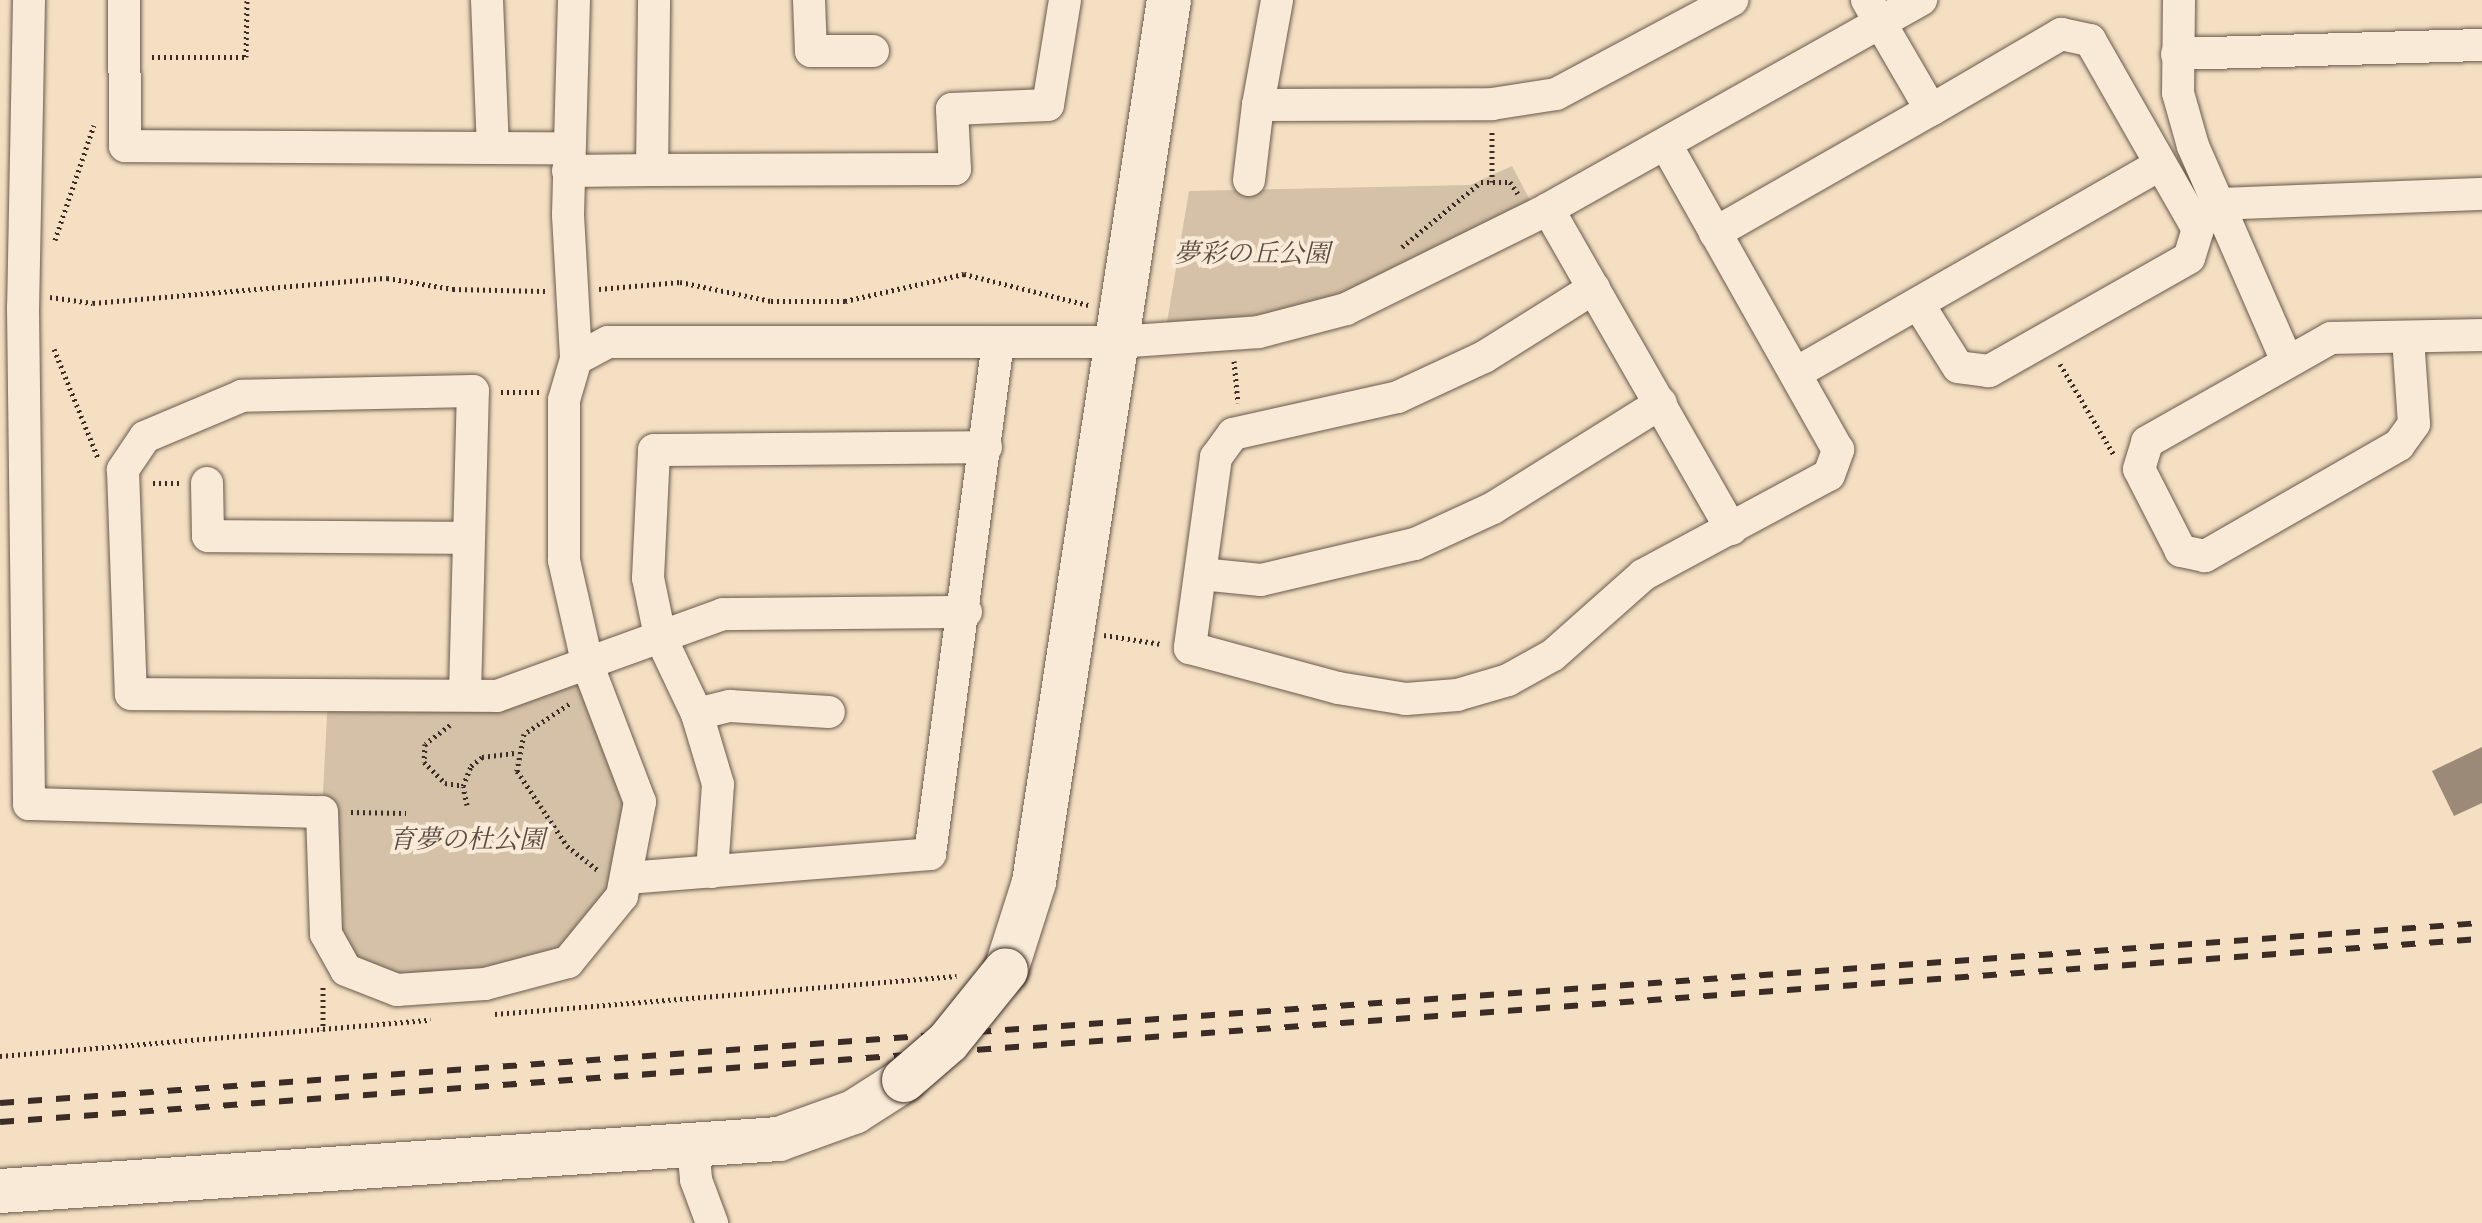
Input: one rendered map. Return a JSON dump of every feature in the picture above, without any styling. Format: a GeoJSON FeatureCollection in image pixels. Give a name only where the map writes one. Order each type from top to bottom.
{"type":"FeatureCollection","features":[{"type":"Feature","properties":{"kind":"street"},"geometry":{"type":"LineString","coordinates":[[29,0],[23,308],[29,804],[322,812],[326,934],[346,970],[397,990],[485,984],[568,962],[622,896],[627,878],[640,802],[588,666],[564,560],[564,400],[576,359],[570,292],[568,160],[574,0]]}},
{"type":"Feature","properties":{"kind":"street"},"geometry":{"type":"LineString","coordinates":[[124,0],[125,146],[493,147],[652,170],[955,169],[952,109],[1048,105],[1065,0]]}},
{"type":"Feature","properties":{"kind":"street"},"geometry":{"type":"LineString","coordinates":[[487,0],[493,147]]}},
{"type":"Feature","properties":{"kind":"street"},"geometry":{"type":"LineString","coordinates":[[652,170],[654,0]]}},
{"type":"Feature","properties":{"kind":"street"},"geometry":{"type":"LineString","coordinates":[[809,0],[811,51],[873,51]]}},
{"type":"Feature","properties":{"kind":"street"},"geometry":{"type":"LineString","coordinates":[[0,1191],[779,1139],[854,1112],[904,1080],[948,1042],[1006,970],[1034,882],[1107,325],[1169,0]]}},
{"type":"Feature","properties":{"kind":"street"},"geometry":{"type":"LineString","coordinates":[[1249,180],[1258,105],[1277,0]]}},
{"type":"Feature","properties":{"kind":"street"},"geometry":{"type":"LineString","coordinates":[[1258,105],[1492,104],[1556,94],[1592,79],[1732,0]]}},
{"type":"Feature","properties":{"kind":"street"},"geometry":{"type":"LineString","coordinates":[[576,359],[608,342],[998,342],[1107,325],[1259,332],[1346,309],[1536,207],[1666,145],[1874,11],[1921,0]]}},
{"type":"Feature","properties":{"kind":"street"},"geometry":{"type":"LineString","coordinates":[[2179,0],[2178,93],[2217,204],[2287,361]]}},
{"type":"Feature","properties":{"kind":"street"},"geometry":{"type":"LineString","coordinates":[[1874,11],[1931,110]]}},
{"type":"Feature","properties":{"kind":"street"},"geometry":{"type":"LineString","coordinates":[[1715,233],[2061,34],[2090,40],[2198,229],[2189,258],[1989,371],[1958,367],[1919,305]]}},
{"type":"Feature","properties":{"kind":"street"},"geometry":{"type":"LineString","coordinates":[[2177,54],[2482,45]]}},
{"type":"Feature","properties":{"kind":"street"},"geometry":{"type":"LineString","coordinates":[[1594,288],[1484,357],[1398,397],[1241,432],[1216,457],[1190,648],[1352,690],[1406,699],[1457,695],[1508,680],[1553,655],[1643,575],[1829,475],[1838,450],[1666,145]]}},
{"type":"Feature","properties":{"kind":"street"},"geometry":{"type":"LineString","coordinates":[[1796,373],[2159,165]]}},
{"type":"Feature","properties":{"kind":"street"},"geometry":{"type":"LineString","coordinates":[[2217,204],[2482,194]]}},
{"type":"Feature","properties":{"kind":"street"},"geometry":{"type":"LineString","coordinates":[[1536,207],[1594,288],[1731,529]]}},
{"type":"Feature","properties":{"kind":"street"},"geometry":{"type":"LineString","coordinates":[[2408,338],[2414,424],[2399,445],[2205,556],[2181,551],[2139,469],[2147,442],[2331,338],[2482,335]]}},
{"type":"Feature","properties":{"kind":"street"},"geometry":{"type":"LineString","coordinates":[[627,878],[930,854],[966,612],[998,342]]}},
{"type":"Feature","properties":{"kind":"street"},"geometry":{"type":"LineString","coordinates":[[463,708],[473,391],[242,396],[145,437],[123,470],[131,694],[463,708],[588,666],[723,614],[966,612]]}},
{"type":"Feature","properties":{"kind":"street"},"geometry":{"type":"LineString","coordinates":[[1201,574],[1261,580],[1415,544],[1493,508],[1661,403]]}},
{"type":"Feature","properties":{"kind":"street"},"geometry":{"type":"LineString","coordinates":[[712,872],[718,784],[697,714],[660,636],[648,578],[654,450],[986,447]]}},
{"type":"Feature","properties":{"kind":"street"},"geometry":{"type":"LineString","coordinates":[[207,483],[208,536],[466,538]]}},
{"type":"Feature","properties":{"kind":"street"},"geometry":{"type":"LineString","coordinates":[[697,714],[730,706],[829,712]]}},
{"type":"Feature","properties":{"kind":"street"},"geometry":{"type":"LineString","coordinates":[[693,1145],[696,1180],[712,1223]]}},
{"type":"Feature","properties":{"kind":"path"},"geometry":{"type":"LineString","coordinates":[[124,57],[246,57],[247,0]]}},
{"type":"Feature","properties":{"kind":"path"},"geometry":{"type":"LineString","coordinates":[[1492,104],[1492,182]]}},
{"type":"Feature","properties":{"kind":"path"},"geometry":{"type":"LineString","coordinates":[[51,249],[96,118]]}},
{"type":"Feature","properties":{"kind":"path"},"geometry":{"type":"LineString","coordinates":[[1396,250],[1481,182],[1510,182],[1536,207]]}},
{"type":"Feature","properties":{"kind":"path"},"geometry":{"type":"LineString","coordinates":[[23,308],[46,296],[93,303],[387,278],[453,289],[570,292],[680,282],[771,301],[845,301],[964,274],[1107,325]]}},
{"type":"Feature","properties":{"kind":"path"},"geometry":{"type":"LineString","coordinates":[[2045,338],[2122,468],[2139,469]]}},
{"type":"Feature","properties":{"kind":"path"},"geometry":{"type":"LineString","coordinates":[[52,345],[100,464]]}},
{"type":"Feature","properties":{"kind":"path"},"geometry":{"type":"LineString","coordinates":[[1233,354],[1241,432]]}},
{"type":"Feature","properties":{"kind":"path"},"geometry":{"type":"LineString","coordinates":[[473,391],[544,392]]}},
{"type":"Feature","properties":{"kind":"path"},"geometry":{"type":"LineString","coordinates":[[1103,635],[1190,648]]}},
{"type":"Feature","properties":{"kind":"path"},"geometry":{"type":"LineString","coordinates":[[531,715],[601,695]]}},
{"type":"Feature","properties":{"kind":"path"},"geometry":{"type":"LineString","coordinates":[[463,708],[430,737],[423,752],[434,775],[463,786]]}},
{"type":"Feature","properties":{"kind":"path"},"geometry":{"type":"LineString","coordinates":[[549,712],[524,734],[517,753],[520,783],[567,846],[605,874],[627,878]]}},
{"type":"Feature","properties":{"kind":"path"},"geometry":{"type":"LineString","coordinates":[[467,805],[463,786],[482,757],[517,753]]}},
{"type":"Feature","properties":{"kind":"path"},"geometry":{"type":"LineString","coordinates":[[322,812],[406,813]]}},
{"type":"Feature","properties":{"kind":"green space","name":"夢彩の丘公園"},"geometry":{"type":"Polygon","coordinates":[[[1512,166],[1531,202],[1376,286],[1292,310],[1166,328],[1189,191],[1470,185],[1512,166]]]}},
{"type":"Feature","properties":{"kind":"green space","name":"育夢の杜公園"},"geometry":{"type":"Polygon","coordinates":[[[588,666],[636,844],[568,962],[485,984],[346,970],[322,812],[328,696],[465,694],[588,666]]]}},
{"type":"Feature","properties":{"kind":"building"},"geometry":{"type":"Polygon","coordinates":[[[2482,747],[2482,803],[2454,816],[2432,771],[2482,747]]]}},
{"type":"Feature","properties":{"kind":"railway"},"geometry":{"type":"LineString","coordinates":[[0,1103],[2482,923]]}},
{"type":"Feature","properties":{"kind":"railway"},"geometry":{"type":"LineString","coordinates":[[0,1122],[2482,939]]}}]}
